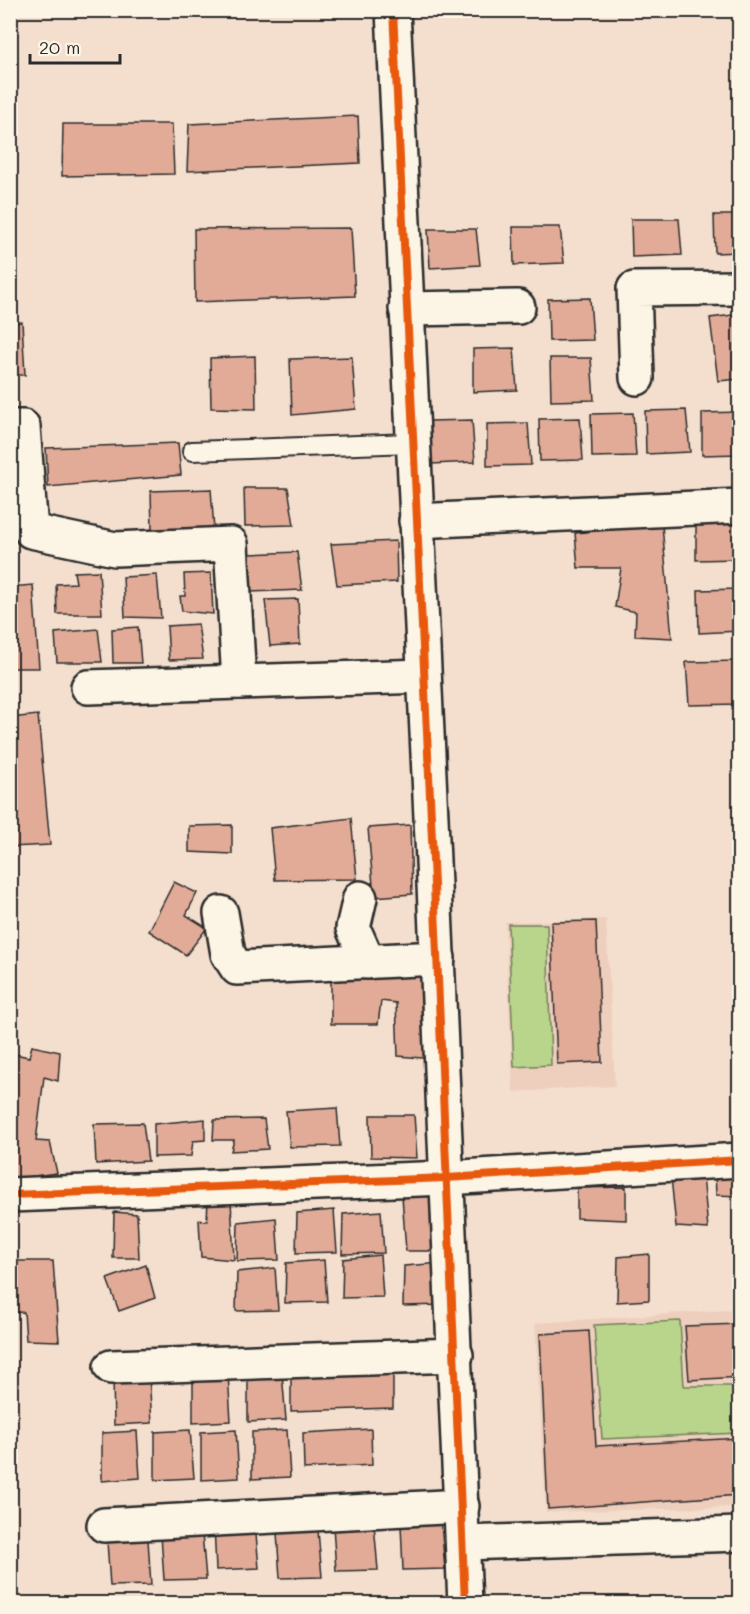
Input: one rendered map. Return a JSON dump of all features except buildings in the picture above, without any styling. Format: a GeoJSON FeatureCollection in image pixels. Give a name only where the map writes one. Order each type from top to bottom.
{"type":"FeatureCollection","features":[{"type":"Feature","properties":{"kind":"street"},"geometry":{"type":"LineString","coordinates":[[393,10],[456,1355],[465,1604]]}},
{"type":"Feature","properties":{"kind":"street"},"geometry":{"type":"LineString","coordinates":[[637,378],[634,289],[740,288]]}},
{"type":"Feature","properties":{"kind":"street"},"geometry":{"type":"LineString","coordinates":[[406,309],[518,307]]}},
{"type":"Feature","properties":{"kind":"street"},"geometry":{"type":"LineString","coordinates":[[10,427],[23,427],[31,531],[115,549],[231,544],[239,682]]}},
{"type":"Feature","properties":{"kind":"street"},"geometry":{"type":"LineString","coordinates":[[416,521],[740,506]]}},
{"type":"Feature","properties":{"kind":"street"},"geometry":{"type":"LineString","coordinates":[[88,687],[423,676]]}},
{"type":"Feature","properties":{"kind":"street"},"geometry":{"type":"LineString","coordinates":[[360,898],[353,928],[368,962]]}},
{"type":"Feature","properties":{"kind":"street"},"geometry":{"type":"LineString","coordinates":[[221,913],[228,954],[237,968],[438,958]]}},
{"type":"Feature","properties":{"kind":"street"},"geometry":{"type":"LineString","coordinates":[[10,1195],[446,1178],[740,1160]]}},
{"type":"Feature","properties":{"kind":"street"},"geometry":{"type":"LineString","coordinates":[[111,1367],[456,1355]]}},
{"type":"Feature","properties":{"kind":"street"},"geometry":{"type":"LineString","coordinates":[[104,1525],[462,1506]]}},
{"type":"Feature","properties":{"kind":"street"},"geometry":{"type":"LineString","coordinates":[[463,1543],[740,1534]]}},
{"type":"Feature","properties":{"kind":"lane"},"geometry":{"type":"LineString","coordinates":[[192,451],[412,443]]}},
{"type":"Feature","properties":{"kind":"shaded area"},"geometry":{"type":"Polygon","coordinates":[[[606,919],[615,1086],[513,1092],[505,922],[606,919]]]}},
{"type":"Feature","properties":{"kind":"shaded area"},"geometry":{"type":"Polygon","coordinates":[[[739,1309],[739,1507],[546,1512],[535,1323],[739,1309]]]}},
{"type":"Feature","properties":{"kind":"green space"},"geometry":{"type":"Polygon","coordinates":[[[508,924],[547,924],[551,1065],[514,1067],[508,924]]]}},
{"type":"Feature","properties":{"kind":"green space"},"geometry":{"type":"Polygon","coordinates":[[[680,1321],[684,1386],[739,1386],[739,1433],[602,1439],[594,1325],[680,1321]]]}},
{"type":"Feature","properties":{"kind":"cycle path"},"geometry":{"type":"LineString","coordinates":[[393,10],[440,1006],[465,1604]]}},
{"type":"Feature","properties":{"kind":"cycle path"},"geometry":{"type":"LineString","coordinates":[[10,1195],[446,1178],[740,1160]]}}]}
